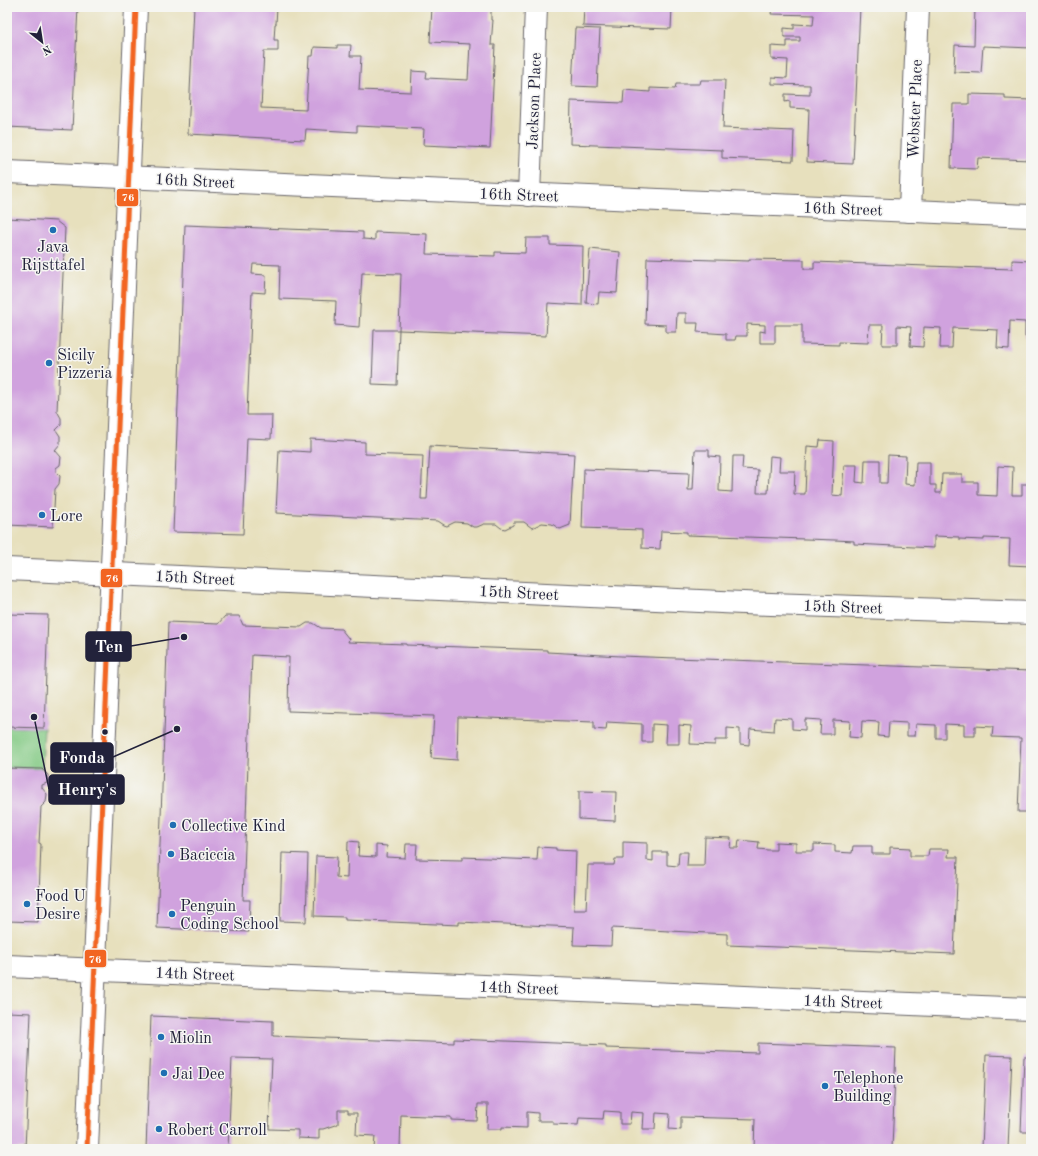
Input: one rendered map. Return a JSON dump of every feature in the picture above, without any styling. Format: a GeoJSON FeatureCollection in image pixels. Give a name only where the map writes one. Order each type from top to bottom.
{"type":"FeatureCollection","features":[{"type":"Feature","properties":{"kind":"street"},"geometry":{"type":"LineString","coordinates":[[87,1149],[136,7]]}},
{"type":"Feature","properties":{"kind":"street","name":"Jackson Place"},"geometry":{"type":"LineString","coordinates":[[528,195],[536,7]]}},
{"type":"Feature","properties":{"kind":"street","name":"Webster Place"},"geometry":{"type":"LineString","coordinates":[[910,211],[918,7]]}},
{"type":"Feature","properties":{"kind":"street","name":"16th Street"},"geometry":{"type":"LineString","coordinates":[[7,172],[1031,216]]}},
{"type":"Feature","properties":{"kind":"street","name":"15th Street"},"geometry":{"type":"LineString","coordinates":[[7,569],[743,603],[1031,613]]}},
{"type":"Feature","properties":{"kind":"street","name":"14th Street"},"geometry":{"type":"LineString","coordinates":[[7,966],[1031,1009]]}},
{"type":"Feature","properties":{"kind":"green space"},"geometry":{"type":"Polygon","coordinates":[[[7,727],[44,728],[42,769],[7,768],[7,727]]]}},
{"type":"Feature","properties":{"kind":"building"},"geometry":{"type":"Polygon","coordinates":[[[7,7],[78,7],[72,130],[7,127],[7,7]]]}},
{"type":"Feature","properties":{"kind":"building"},"geometry":{"type":"Polygon","coordinates":[[[194,7],[277,7],[274,40],[278,40],[278,51],[264,51],[261,108],[306,110],[309,56],[313,56],[314,47],[337,48],[337,45],[351,45],[350,56],[361,56],[359,90],[411,92],[412,71],[427,72],[426,78],[468,80],[470,44],[430,42],[432,7],[491,7],[491,20],[493,20],[491,45],[495,45],[490,148],[423,145],[424,129],[357,126],[357,132],[306,129],[305,140],[188,134],[194,7]]]}},
{"type":"Feature","properties":{"kind":"building"},"geometry":{"type":"Polygon","coordinates":[[[584,7],[672,7],[671,29],[583,26],[584,7]]]}},
{"type":"Feature","properties":{"kind":"building"},"geometry":{"type":"Polygon","coordinates":[[[772,7],[860,7],[853,164],[807,162],[809,109],[790,108],[790,101],[785,102],[785,94],[810,95],[810,85],[772,84],[772,77],[787,78],[788,60],[771,59],[771,46],[787,47],[787,41],[800,41],[800,37],[784,37],[784,28],[794,29],[794,24],[813,25],[814,15],[771,14],[772,7]]]}},
{"type":"Feature","properties":{"kind":"building"},"geometry":{"type":"Polygon","coordinates":[[[975,7],[1031,7],[1031,48],[983,46],[981,73],[954,72],[955,45],[974,46],[975,7]]]}},
{"type":"Feature","properties":{"kind":"building"},"geometry":{"type":"Polygon","coordinates":[[[575,28],[600,29],[597,87],[572,86],[575,28]]]}},
{"type":"Feature","properties":{"kind":"building"},"geometry":{"type":"Polygon","coordinates":[[[701,80],[725,80],[723,128],[794,131],[793,161],[722,158],[722,150],[570,144],[571,101],[623,103],[624,90],[650,92],[650,88],[675,89],[676,84],[700,84],[701,80]]]}},
{"type":"Feature","properties":{"kind":"building"},"geometry":{"type":"Polygon","coordinates":[[[969,94],[1005,95],[1005,99],[1031,100],[1031,160],[978,158],[977,169],[951,168],[953,104],[969,104],[969,94]]]}},
{"type":"Feature","properties":{"kind":"building"},"geometry":{"type":"Polygon","coordinates":[[[7,218],[56,221],[65,228],[57,411],[61,418],[61,425],[56,430],[60,436],[60,444],[55,450],[61,457],[60,465],[56,468],[56,472],[60,476],[59,484],[55,489],[53,527],[7,525],[7,218]]]}},
{"type":"Feature","properties":{"kind":"building"},"geometry":{"type":"Polygon","coordinates":[[[185,225],[363,232],[363,239],[375,240],[375,232],[427,234],[426,254],[495,256],[495,252],[525,253],[526,238],[550,238],[550,245],[583,246],[582,305],[548,303],[546,336],[399,330],[401,274],[362,273],[359,327],[335,325],[336,301],[279,299],[280,265],[253,264],[252,274],[266,275],[265,293],[252,292],[247,415],[272,415],[271,439],[247,438],[243,534],[173,532],[185,225]]]}},
{"type":"Feature","properties":{"kind":"building"},"geometry":{"type":"Polygon","coordinates":[[[590,249],[620,252],[617,293],[599,292],[598,304],[586,303],[590,249]]]}},
{"type":"Feature","properties":{"kind":"building"},"geometry":{"type":"Polygon","coordinates":[[[647,258],[749,261],[749,259],[804,260],[804,269],[814,269],[814,262],[1012,269],[1012,260],[1031,261],[1031,338],[1025,337],[1025,322],[1010,321],[1009,349],[997,348],[998,330],[953,328],[952,348],[940,348],[941,328],[924,327],[923,347],[910,346],[911,327],[897,326],[897,345],[882,345],[883,325],[869,325],[868,343],[839,342],[839,345],[802,344],[802,325],[775,325],[775,343],[760,343],[760,331],[765,332],[765,325],[747,324],[747,336],[736,336],[735,340],[726,340],[726,334],[697,332],[698,323],[686,323],[686,313],[677,313],[676,332],[666,332],[666,325],[645,324],[647,258]]]}},
{"type":"Feature","properties":{"kind":"building"},"geometry":{"type":"Polygon","coordinates":[[[374,330],[399,330],[397,385],[372,384],[374,330]]]}},
{"type":"Feature","properties":{"kind":"building"},"geometry":{"type":"Polygon","coordinates":[[[310,439],[365,442],[365,454],[423,456],[421,499],[427,499],[430,446],[574,454],[570,525],[560,529],[552,524],[542,523],[532,528],[524,522],[514,522],[513,525],[505,529],[496,524],[484,524],[473,527],[467,523],[455,522],[447,526],[438,521],[276,513],[279,450],[310,452],[310,439]]]}},
{"type":"Feature","properties":{"kind":"building"},"geometry":{"type":"Polygon","coordinates":[[[820,440],[834,441],[832,495],[842,496],[844,465],[857,465],[856,482],[864,483],[865,460],[880,460],[880,483],[887,483],[888,455],[906,456],[905,484],[915,485],[916,462],[930,462],[930,485],[936,485],[936,493],[941,493],[942,474],[962,474],[962,482],[978,482],[978,495],[997,496],[998,466],[1013,467],[1012,495],[1022,495],[1022,484],[1031,484],[1031,566],[1009,565],[1010,539],[984,538],[984,540],[934,536],[934,548],[854,544],[854,541],[835,540],[687,535],[687,532],[661,531],[660,549],[642,548],[642,530],[582,528],[584,469],[689,473],[688,490],[693,490],[695,450],[709,450],[709,456],[720,457],[719,491],[732,492],[733,456],[743,456],[742,469],[758,470],[757,493],[768,493],[770,456],[780,457],[779,471],[795,471],[794,494],[805,494],[807,446],[819,447],[820,440]]]}},
{"type":"Feature","properties":{"kind":"building"},"geometry":{"type":"Polygon","coordinates":[[[7,614],[48,615],[44,728],[7,727],[7,614]]]}},
{"type":"Feature","properties":{"kind":"building"},"geometry":{"type":"Polygon","coordinates":[[[225,616],[239,616],[243,625],[301,627],[307,623],[313,623],[321,628],[341,629],[349,639],[348,642],[547,650],[547,652],[621,656],[1031,671],[1031,812],[1018,812],[1021,738],[992,737],[993,727],[975,726],[975,736],[964,736],[964,725],[945,724],[945,738],[936,738],[936,725],[916,724],[915,736],[907,736],[907,723],[889,722],[888,737],[878,736],[879,722],[862,721],[861,738],[849,737],[850,721],[833,720],[833,734],[820,734],[821,720],[805,719],[805,730],[792,729],[792,719],[775,718],[774,731],[750,729],[749,745],[740,744],[740,729],[727,728],[727,740],[715,740],[715,745],[690,744],[691,726],[679,725],[679,744],[666,744],[667,725],[652,724],[652,742],[642,742],[642,724],[607,722],[606,730],[594,729],[594,722],[458,717],[457,760],[431,758],[434,716],[288,711],[289,657],[252,655],[243,900],[250,900],[249,932],[157,928],[168,622],[218,624],[225,616]]]}},
{"type":"Feature","properties":{"kind":"building"},"geometry":{"type":"Polygon","coordinates":[[[7,768],[42,769],[48,775],[47,783],[42,785],[42,788],[47,794],[46,802],[41,807],[38,922],[7,921],[7,768]]]}},
{"type":"Feature","properties":{"kind":"building"},"geometry":{"type":"Polygon","coordinates":[[[579,791],[616,792],[615,821],[579,819],[579,791]]]}},
{"type":"Feature","properties":{"kind":"building"},"geometry":{"type":"Polygon","coordinates":[[[705,837],[731,838],[730,848],[738,848],[739,840],[759,842],[758,849],[768,850],[776,850],[776,842],[796,843],[796,851],[814,851],[814,844],[835,845],[835,852],[852,853],[853,846],[872,846],[872,854],[890,854],[890,847],[910,848],[910,856],[928,856],[929,849],[949,849],[948,857],[958,857],[954,954],[727,945],[727,934],[612,928],[611,946],[573,945],[574,927],[459,922],[459,925],[345,920],[345,917],[314,916],[316,856],[337,857],[336,877],[347,878],[348,841],[359,842],[358,856],[376,857],[376,845],[387,846],[386,857],[405,858],[406,844],[417,844],[416,859],[462,860],[462,857],[537,860],[538,847],[576,851],[574,910],[586,910],[588,865],[614,865],[615,859],[623,859],[623,842],[647,843],[647,860],[653,861],[653,852],[667,852],[667,865],[678,866],[679,852],[688,852],[687,866],[704,866],[705,837]]]}},
{"type":"Feature","properties":{"kind":"building"},"geometry":{"type":"Polygon","coordinates":[[[282,853],[308,854],[306,922],[280,921],[282,853]]]}},
{"type":"Feature","properties":{"kind":"building"},"geometry":{"type":"Polygon","coordinates":[[[7,1012],[31,1013],[25,1149],[7,1149],[7,1012]]]}},
{"type":"Feature","properties":{"kind":"building"},"geometry":{"type":"Polygon","coordinates":[[[151,1016],[273,1021],[273,1036],[454,1043],[454,1039],[606,1045],[606,1048],[758,1053],[758,1043],[896,1048],[892,1149],[754,1149],[755,1119],[681,1117],[681,1130],[669,1129],[670,1114],[656,1113],[655,1129],[643,1129],[644,1113],[631,1112],[630,1124],[620,1124],[620,1112],[604,1111],[603,1119],[579,1118],[578,1125],[553,1124],[553,1121],[538,1121],[538,1113],[527,1112],[527,1128],[502,1127],[502,1129],[487,1129],[488,1104],[478,1104],[477,1121],[451,1120],[451,1117],[401,1115],[400,1149],[374,1149],[375,1136],[356,1135],[357,1113],[348,1113],[348,1110],[338,1110],[338,1124],[319,1129],[319,1139],[298,1138],[298,1130],[269,1129],[272,1059],[232,1058],[228,1149],[146,1149],[151,1016]]]}},
{"type":"Feature","properties":{"kind":"building"},"geometry":{"type":"Polygon","coordinates":[[[986,1055],[1012,1056],[1008,1149],[982,1148],[986,1055]]]}},
{"type":"Feature","properties":{"kind":"building"},"geometry":{"type":"Polygon","coordinates":[[[1024,1057],[1031,1057],[1031,1132],[1021,1132],[1024,1057]]]}},
{"type":"Feature","properties":{"kind":"transit line","name":"76"},"geometry":{"type":"LineString","coordinates":[[87,1149],[136,7]]}},
{"type":"Feature","properties":{"kind":"place","name":"Java Rijsttafel"},"geometry":{"type":"Point","coordinates":[53,230]}},
{"type":"Feature","properties":{"kind":"place","name":"Sicily Pizzeria"},"geometry":{"type":"Point","coordinates":[49,363]}},
{"type":"Feature","properties":{"kind":"place","name":"Lore"},"geometry":{"type":"Point","coordinates":[42,515]}},
{"type":"Feature","properties":{"kind":"place","name":"Ten"},"geometry":{"type":"Point","coordinates":[184,637]}},
{"type":"Feature","properties":{"kind":"place","name":"Henry's"},"geometry":{"type":"Point","coordinates":[34,717]}},
{"type":"Feature","properties":{"kind":"place","name":"Fonda"},"geometry":{"type":"Point","coordinates":[177,729]}},
{"type":"Feature","properties":{"kind":"place","name":"Collective Kind"},"geometry":{"type":"Point","coordinates":[173,825]}},
{"type":"Feature","properties":{"kind":"place","name":"Baciccia"},"geometry":{"type":"Point","coordinates":[171,854]}},
{"type":"Feature","properties":{"kind":"place","name":"Food U Desire"},"geometry":{"type":"Point","coordinates":[27,904]}},
{"type":"Feature","properties":{"kind":"place","name":"Penguin Coding School"},"geometry":{"type":"Point","coordinates":[172,914]}},
{"type":"Feature","properties":{"kind":"place","name":"Miolin"},"geometry":{"type":"Point","coordinates":[161,1037]}},
{"type":"Feature","properties":{"kind":"place","name":"Jai Dee"},"geometry":{"type":"Point","coordinates":[164,1073]}},
{"type":"Feature","properties":{"kind":"place","name":"Telephone Building"},"geometry":{"type":"Point","coordinates":[825,1086]}},
{"type":"Feature","properties":{"kind":"place","name":"Robert Carroll"},"geometry":{"type":"Point","coordinates":[159,1129]}}]}
